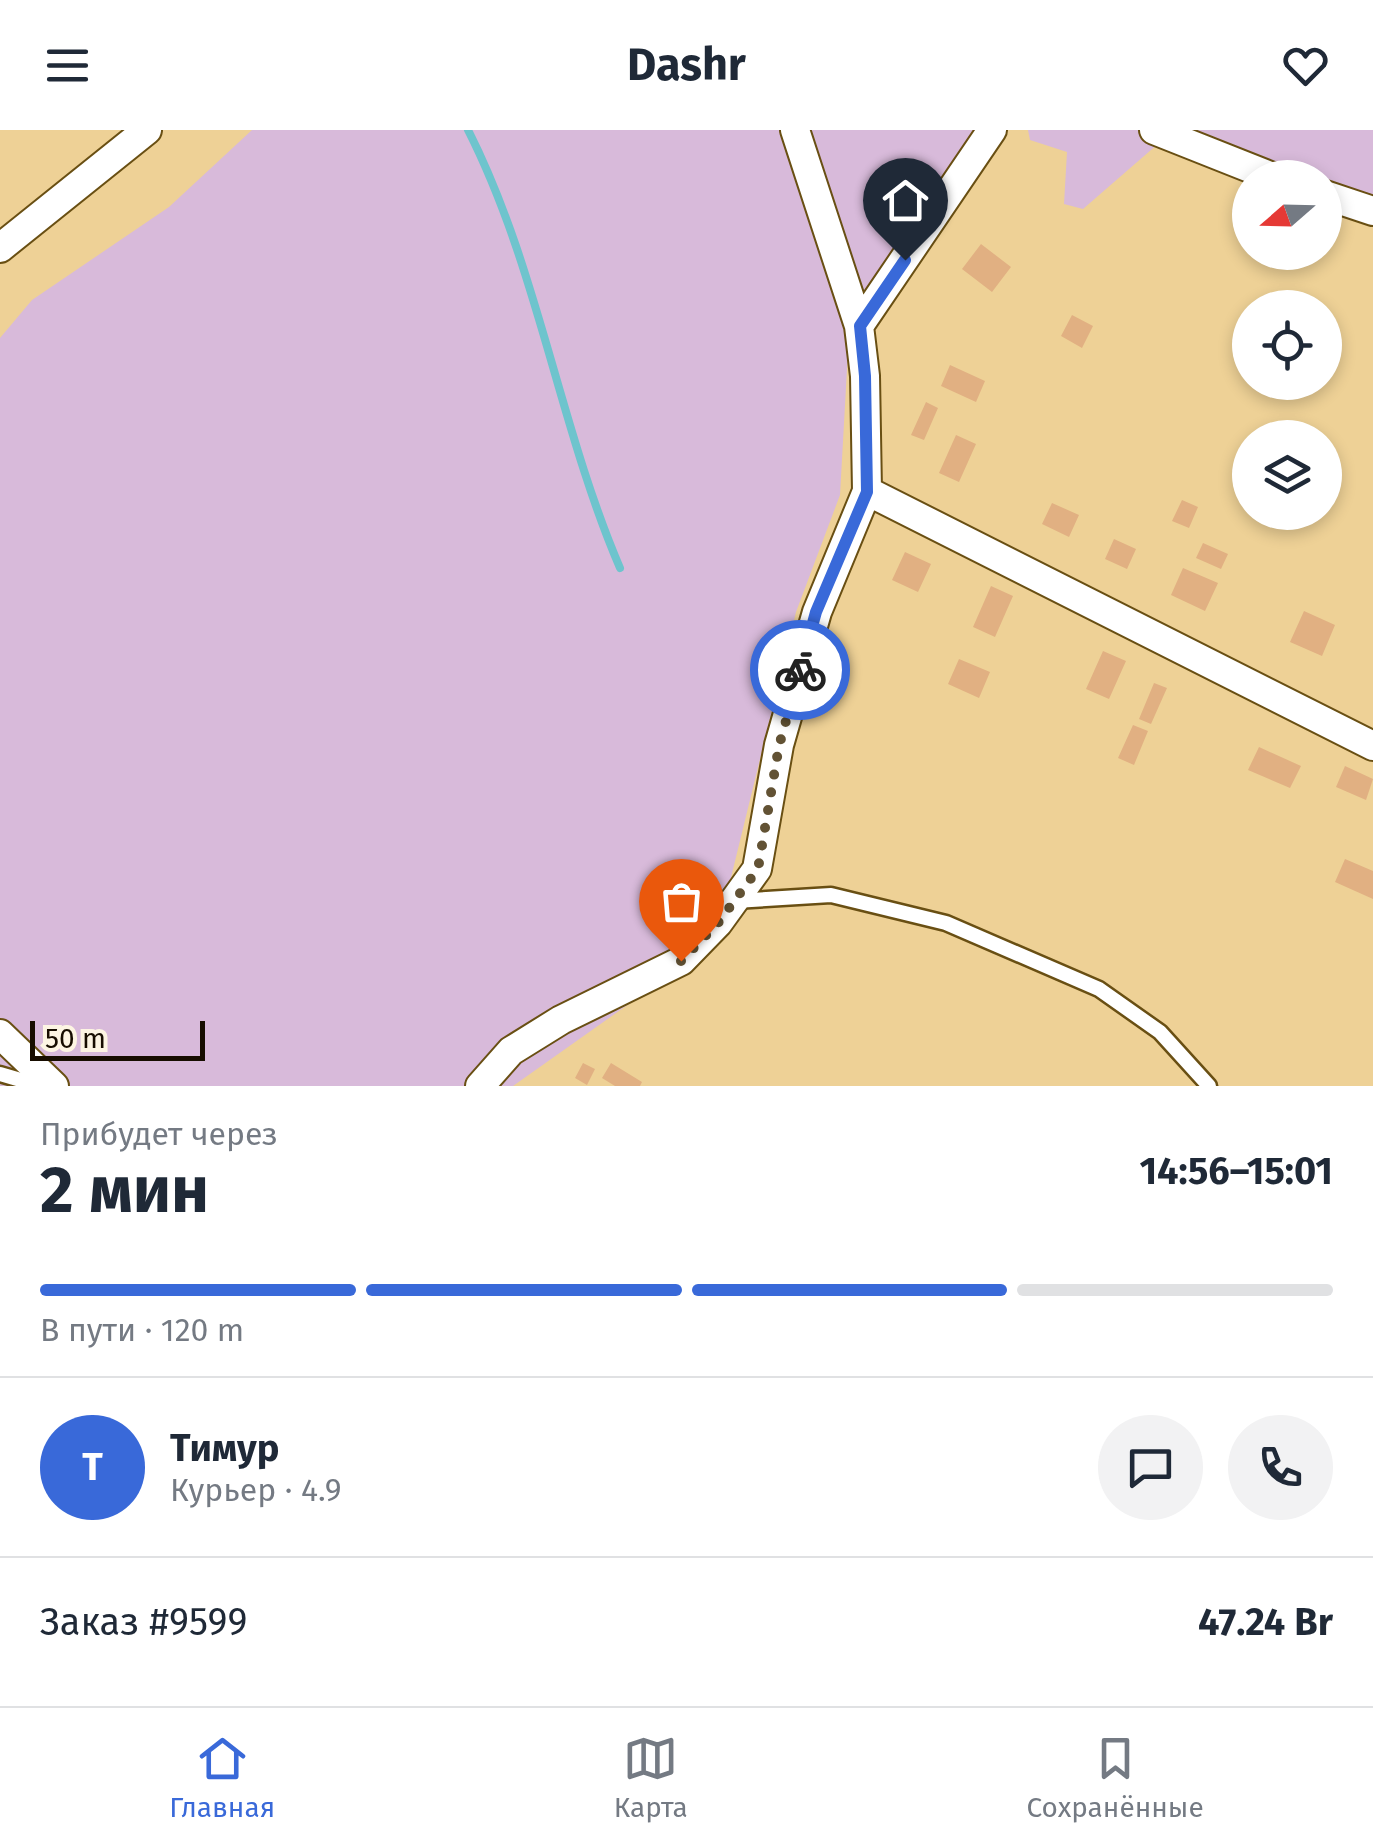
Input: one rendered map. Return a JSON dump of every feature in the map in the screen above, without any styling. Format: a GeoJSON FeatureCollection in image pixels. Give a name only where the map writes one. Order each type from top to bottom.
{"type":"FeatureCollection","features":[{"type":"Feature","properties":{"kind":"street"},"geometry":{"type":"LineString","coordinates":[[0,248],[147,130]]}},
{"type":"Feature","properties":{"kind":"street"},"geometry":{"type":"LineString","coordinates":[[480,1086],[512,1051],[561,1020],[681,961],[718,923],[758,869],[779,746],[816,612],[867,492],[860,326],[795,130]]}},
{"type":"Feature","properties":{"kind":"street"},"geometry":{"type":"LineString","coordinates":[[860,326],[992,130]]}},
{"type":"Feature","properties":{"kind":"street"},"geometry":{"type":"LineString","coordinates":[[1154,130],[1232,161]]}},
{"type":"Feature","properties":{"kind":"street"},"geometry":{"type":"LineString","coordinates":[[1342,201],[1373,211]]}},
{"type":"Feature","properties":{"kind":"street"},"geometry":{"type":"LineString","coordinates":[[867,492],[1373,746]]}},
{"type":"Feature","properties":{"kind":"street"},"geometry":{"type":"LineString","coordinates":[[0,1034],[54,1086]]}},
{"type":"Feature","properties":{"kind":"lane"},"geometry":{"type":"LineString","coordinates":[[734,901],[832,894],[946,923],[1099,989],[1160,1032],[1209,1086]]}},
{"type":"Feature","properties":{"kind":"lane"},"geometry":{"type":"LineString","coordinates":[[0,1074],[41,1086]]}},
{"type":"Feature","properties":{"kind":"shaded area"},"geometry":{"type":"Polygon","coordinates":[[[252,130],[785,130],[849,333],[840,495],[796,612],[725,902],[679,954],[506,1046],[464,1086],[0,1086],[0,338],[32,300],[169,207],[252,130]]]}},
{"type":"Feature","properties":{"kind":"shaded area"},"geometry":{"type":"Polygon","coordinates":[[[810,130],[981,130],[861,307],[810,130]]]}},
{"type":"Feature","properties":{"kind":"shaded area"},"geometry":{"type":"Polygon","coordinates":[[[1028,130],[1174,130],[1083,209],[1064,204],[1067,152],[1030,140],[1028,130]]]}},
{"type":"Feature","properties":{"kind":"shaded area"},"geometry":{"type":"Polygon","coordinates":[[[1180,130],[1373,130],[1373,204],[1342,194],[1342,160],[1256,160],[1180,130]]]}},
{"type":"Feature","properties":{"kind":"shaded area"},"geometry":{"type":"Polygon","coordinates":[[[674,972],[513,1086],[489,1086],[515,1056],[674,972]]]}},
{"type":"Feature","properties":{"kind":"building"},"geometry":{"type":"Polygon","coordinates":[[[981,244],[1011,267],[992,292],[962,269],[981,244]]]}},
{"type":"Feature","properties":{"kind":"building"},"geometry":{"type":"Polygon","coordinates":[[[1072,315],[1093,326],[1082,348],[1061,336],[1072,315]]]}},
{"type":"Feature","properties":{"kind":"building"},"geometry":{"type":"Polygon","coordinates":[[[950,365],[985,381],[976,402],[941,386],[950,365]]]}},
{"type":"Feature","properties":{"kind":"building"},"geometry":{"type":"Polygon","coordinates":[[[926,402],[938,408],[924,440],[911,435],[926,402]]]}},
{"type":"Feature","properties":{"kind":"building"},"geometry":{"type":"Polygon","coordinates":[[[956,435],[976,444],[959,482],[939,473],[956,435]]]}},
{"type":"Feature","properties":{"kind":"building"},"geometry":{"type":"Polygon","coordinates":[[[1182,500],[1198,507],[1189,528],[1172,521],[1182,500]]]}},
{"type":"Feature","properties":{"kind":"building"},"geometry":{"type":"Polygon","coordinates":[[[1052,503],[1079,515],[1069,537],[1042,524],[1052,503]]]}},
{"type":"Feature","properties":{"kind":"building"},"geometry":{"type":"Polygon","coordinates":[[[1114,539],[1136,549],[1127,569],[1105,559],[1114,539]]]}},
{"type":"Feature","properties":{"kind":"building"},"geometry":{"type":"Polygon","coordinates":[[[1203,543],[1228,554],[1221,569],[1196,558],[1203,543]]]}},
{"type":"Feature","properties":{"kind":"building"},"geometry":{"type":"Polygon","coordinates":[[[905,552],[931,564],[918,592],[892,580],[905,552]]]}},
{"type":"Feature","properties":{"kind":"building"},"geometry":{"type":"Polygon","coordinates":[[[1183,568],[1218,583],[1205,611],[1171,595],[1183,568]]]}},
{"type":"Feature","properties":{"kind":"building"},"geometry":{"type":"Polygon","coordinates":[[[991,586],[1013,596],[995,637],[973,627],[991,586]]]}},
{"type":"Feature","properties":{"kind":"building"},"geometry":{"type":"Polygon","coordinates":[[[1304,611],[1335,625],[1322,656],[1290,642],[1304,611]]]}},
{"type":"Feature","properties":{"kind":"building"},"geometry":{"type":"Polygon","coordinates":[[[1103,651],[1126,661],[1109,699],[1086,689],[1103,651]]]}},
{"type":"Feature","properties":{"kind":"building"},"geometry":{"type":"Polygon","coordinates":[[[959,659],[990,672],[979,698],[948,684],[959,659]]]}},
{"type":"Feature","properties":{"kind":"building"},"geometry":{"type":"Polygon","coordinates":[[[1154,683],[1167,688],[1151,724],[1139,719],[1154,683]]]}},
{"type":"Feature","properties":{"kind":"building"},"geometry":{"type":"Polygon","coordinates":[[[1133,725],[1148,731],[1134,765],[1118,758],[1133,725]]]}},
{"type":"Feature","properties":{"kind":"building"},"geometry":{"type":"Polygon","coordinates":[[[1259,747],[1301,766],[1290,788],[1248,770],[1259,747]]]}},
{"type":"Feature","properties":{"kind":"building"},"geometry":{"type":"Polygon","coordinates":[[[1345,766],[1373,779],[1366,800],[1336,787],[1345,766]]]}},
{"type":"Feature","properties":{"kind":"building"},"geometry":{"type":"Polygon","coordinates":[[[1345,859],[1373,871],[1373,899],[1335,882],[1345,859]]]}},
{"type":"Feature","properties":{"kind":"building"},"geometry":{"type":"Polygon","coordinates":[[[583,1063],[595,1069],[587,1085],[575,1078],[583,1063]]]}},
{"type":"Feature","properties":{"kind":"building"},"geometry":{"type":"Polygon","coordinates":[[[611,1063],[642,1082],[640,1086],[615,1086],[602,1078],[611,1063]]]}},
{"type":"Feature","properties":{"kind":"waterway"},"geometry":{"type":"LineString","coordinates":[[468,130],[513,237],[580,459],[620,568]]}},
{"type":"Feature","properties":{"kind":"way so far"},"geometry":{"type":"LineString","coordinates":[[681,961],[718,923],[758,869],[779,746],[800,670]]}},
{"type":"Feature","properties":{"kind":"route"},"geometry":{"type":"LineString","coordinates":[[800,670],[816,612],[867,492],[860,326],[905,260]]}}]}
